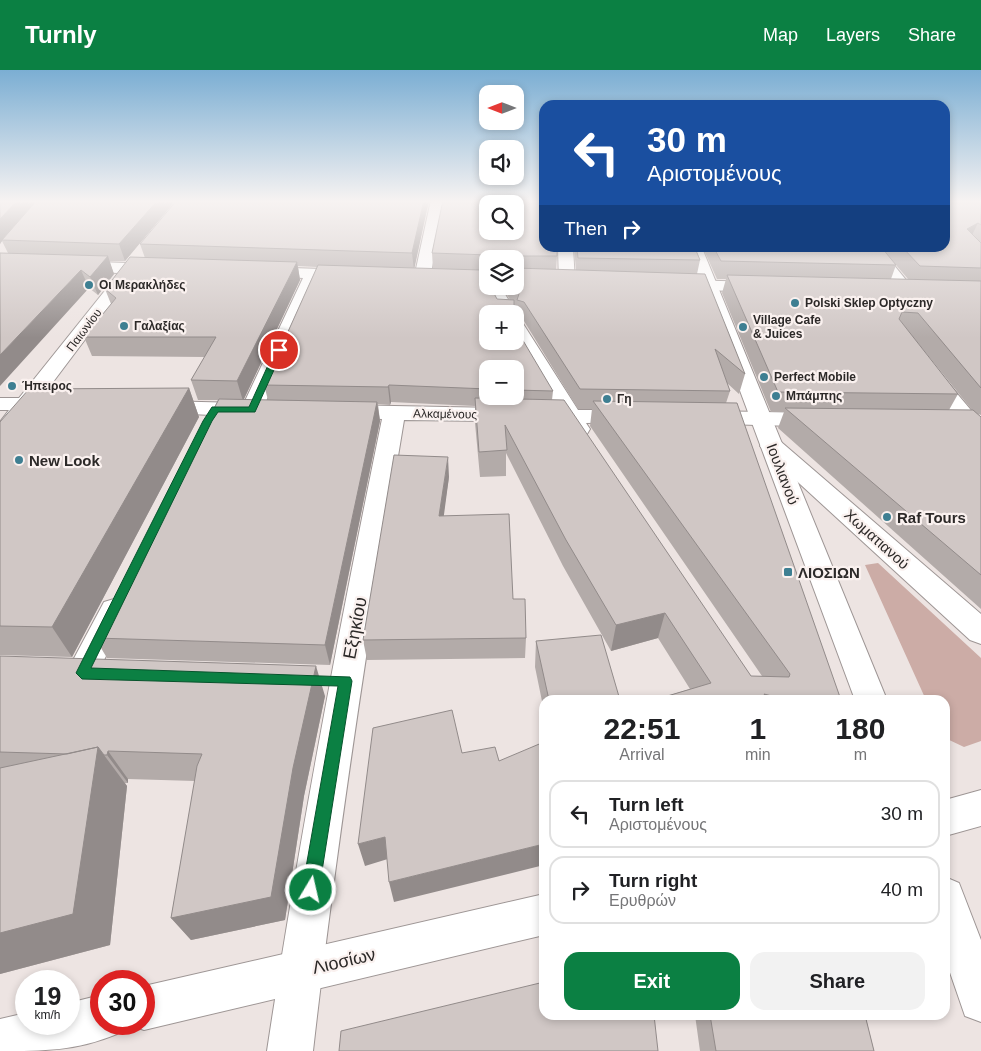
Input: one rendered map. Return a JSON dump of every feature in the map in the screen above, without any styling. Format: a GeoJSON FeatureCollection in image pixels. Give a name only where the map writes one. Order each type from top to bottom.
{"type":"FeatureCollection","features":[{"type":"Feature","properties":{"kind":"street"},"geometry":{"type":"LineString","coordinates":[[422,278],[429,246]]}},
{"type":"Feature","properties":{"kind":"street"},"geometry":{"type":"LineString","coordinates":[[565,252],[567,281]]}},
{"type":"Feature","properties":{"kind":"street","name":"Ιουλιανού"},"geometry":{"type":"LineString","coordinates":[[696,252],[869,695]]}},
{"type":"Feature","properties":{"kind":"street"},"geometry":{"type":"LineString","coordinates":[[875,252],[906,291]]}},
{"type":"Feature","properties":{"kind":"street","name":"Παιωνίου"},"geometry":{"type":"LineString","coordinates":[[0,437],[130,268],[143,254]]}},
{"type":"Feature","properties":{"kind":"street"},"geometry":{"type":"LineString","coordinates":[[2,257],[130,268],[178,270]]}},
{"type":"Feature","properties":{"kind":"street"},"geometry":{"type":"LineString","coordinates":[[246,272],[363,276]]}},
{"type":"Feature","properties":{"kind":"street"},"geometry":{"type":"LineString","coordinates":[[137,406],[210,419],[262,410],[313,274]]}},
{"type":"Feature","properties":{"kind":"street"},"geometry":{"type":"LineString","coordinates":[[403,277],[441,278]]}},
{"type":"Feature","properties":{"kind":"street"},"geometry":{"type":"LineString","coordinates":[[550,281],[585,282]]}},
{"type":"Feature","properties":{"kind":"street"},"geometry":{"type":"LineString","coordinates":[[667,284],[777,288]]}},
{"type":"Feature","properties":{"kind":"street"},"geometry":{"type":"LineString","coordinates":[[886,290],[925,292]]}},
{"type":"Feature","properties":{"kind":"street"},"geometry":{"type":"LineString","coordinates":[[524,341],[570,417],[594,452]]}},
{"type":"Feature","properties":{"kind":"street"},"geometry":{"type":"LineString","coordinates":[[919,360],[976,426]]}},
{"type":"Feature","properties":{"kind":"street"},"geometry":{"type":"LineString","coordinates":[[0,404],[68,404]]}},
{"type":"Feature","properties":{"kind":"street","name":"Αλκαμένους"},"geometry":{"type":"LineString","coordinates":[[318,412],[646,418]]}},
{"type":"Feature","properties":{"kind":"street","name":"Εξηκίου"},"geometry":{"type":"LineString","coordinates":[[290,1051],[331,681],[394,413]]}},
{"type":"Feature","properties":{"kind":"street"},"geometry":{"type":"LineString","coordinates":[[684,418],[840,420]]}},
{"type":"Feature","properties":{"kind":"street"},"geometry":{"type":"LineString","coordinates":[[938,422],[976,426]]}},
{"type":"Feature","properties":{"kind":"street","name":"Χωματιανού"},"geometry":{"type":"LineString","coordinates":[[772,446],[981,632]]}},
{"type":"Feature","properties":{"kind":"street"},"geometry":{"type":"LineString","coordinates":[[83,673],[125,588]]}},
{"type":"Feature","properties":{"kind":"street"},"geometry":{"type":"LineString","coordinates":[[950,817],[981,808]]}},
{"type":"Feature","properties":{"kind":"street"},"geometry":{"type":"LineString","coordinates":[[950,911],[981,1000]]}},
{"type":"Feature","properties":{"kind":"street","name":"Λιοσίων"},"geometry":{"type":"LineString","coordinates":[[155,1005],[539,915]]}},
{"type":"Feature","properties":{"kind":"street"},"geometry":{"type":"LineString","coordinates":[[0,1042],[90,1021]]}},
{"type":"Feature","properties":{"kind":"shaded area"},"geometry":{"type":"Polygon","coordinates":[[[878,563],[981,658],[981,741],[964,747],[950,740],[950,695],[924,695],[865,565],[878,563]]]}},
{"type":"Feature","properties":{"kind":"building"},"geometry":{"type":"Polygon","coordinates":[[[194,246],[414,246],[412,253],[194,246]]]}},
{"type":"Feature","properties":{"kind":"building"},"geometry":{"type":"Polygon","coordinates":[[[433,246],[539,246],[539,252],[557,252],[557,256],[524,256],[524,250],[479,250],[479,255],[432,253],[433,246]]]}},
{"type":"Feature","properties":{"kind":"building"},"geometry":{"type":"Polygon","coordinates":[[[950,246],[981,246],[981,268],[920,266],[907,252],[950,252],[950,246]]]}},
{"type":"Feature","properties":{"kind":"building"},"geometry":{"type":"Polygon","coordinates":[[[577,252],[697,252],[700,260],[578,258],[577,252]]]}},
{"type":"Feature","properties":{"kind":"building"},"geometry":{"type":"Polygon","coordinates":[[[716,252],[885,252],[896,265],[721,261],[716,252]]]}},
{"type":"Feature","properties":{"kind":"building"},"geometry":{"type":"Polygon","coordinates":[[[0,253],[108,256],[90,277],[81,270],[0,355],[0,253]]]}},
{"type":"Feature","properties":{"kind":"building"},"geometry":{"type":"Polygon","coordinates":[[[130,257],[297,262],[237,381],[191,380],[216,337],[84,337],[116,298],[105,289],[130,257]]]}},
{"type":"Feature","properties":{"kind":"building"},"geometry":{"type":"Polygon","coordinates":[[[318,265],[479,270],[479,295],[495,295],[497,299],[514,300],[514,305],[479,305],[479,350],[524,350],[524,342],[553,391],[524,390],[524,360],[479,360],[479,389],[389,385],[388,387],[264,385],[318,265]]]}},
{"type":"Feature","properties":{"kind":"building"},"geometry":{"type":"Polygon","coordinates":[[[524,268],[705,274],[745,374],[715,349],[730,391],[580,389],[524,302],[517,300],[519,295],[524,295],[524,268]]]}},
{"type":"Feature","properties":{"kind":"building"},"geometry":{"type":"Polygon","coordinates":[[[727,275],[981,281],[981,388],[918,313],[902,312],[899,319],[958,394],[778,392],[727,275]]]}},
{"type":"Feature","properties":{"kind":"building"},"geometry":{"type":"Polygon","coordinates":[[[189,388],[52,627],[0,626],[0,422],[29,389],[189,388]]]}},
{"type":"Feature","properties":{"kind":"building"},"geometry":{"type":"Polygon","coordinates":[[[475,398],[479,398],[479,405],[524,405],[524,399],[564,400],[751,676],[789,677],[790,674],[593,401],[737,403],[839,695],[671,695],[711,683],[665,613],[616,625],[566,540],[505,425],[507,450],[479,452],[475,398]]]}},
{"type":"Feature","properties":{"kind":"building"},"geometry":{"type":"Polygon","coordinates":[[[219,399],[377,402],[325,645],[95,638],[219,399]]]}},
{"type":"Feature","properties":{"kind":"building"},"geometry":{"type":"Polygon","coordinates":[[[785,408],[973,410],[981,417],[981,575],[785,408]]]}},
{"type":"Feature","properties":{"kind":"building"},"geometry":{"type":"Polygon","coordinates":[[[394,455],[448,457],[439,516],[509,514],[513,599],[525,599],[526,638],[363,640],[394,455]]]}},
{"type":"Feature","properties":{"kind":"building"},"geometry":{"type":"Polygon","coordinates":[[[601,635],[619,695],[548,695],[536,641],[601,635]]]}},
{"type":"Feature","properties":{"kind":"building"},"geometry":{"type":"Polygon","coordinates":[[[0,656],[316,666],[293,768],[271,897],[171,918],[197,766],[202,754],[108,751],[107,755],[104,755],[98,747],[67,754],[0,752],[0,656]]]}},
{"type":"Feature","properties":{"kind":"building"},"geometry":{"type":"Polygon","coordinates":[[[452,710],[462,753],[495,747],[499,761],[539,744],[539,845],[389,882],[385,837],[358,844],[373,728],[452,710]]]}},
{"type":"Feature","properties":{"kind":"building"},"geometry":{"type":"Polygon","coordinates":[[[98,747],[73,914],[0,933],[0,768],[98,747]]]}},
{"type":"Feature","properties":{"kind":"building"},"geometry":{"type":"Polygon","coordinates":[[[539,983],[539,1020],[655,1020],[658,1051],[339,1051],[341,1031],[539,983]]]}},
{"type":"Feature","properties":{"kind":"building"},"geometry":{"type":"Polygon","coordinates":[[[711,1020],[866,1020],[874,1051],[716,1051],[711,1020]]]}},
{"type":"Feature","properties":{"kind":"place","name":"Οι Μερακλήδες"},"geometry":{"type":"Point","coordinates":[89,285]}},
{"type":"Feature","properties":{"kind":"place","name":"Polski Sklep Optyczny"},"geometry":{"type":"Point","coordinates":[795,303]}},
{"type":"Feature","properties":{"kind":"place","name":"Γαλαξίας"},"geometry":{"type":"Point","coordinates":[124,326]}},
{"type":"Feature","properties":{"kind":"place","name":"Village Cafe & Juices"},"geometry":{"type":"Point","coordinates":[743,327]}},
{"type":"Feature","properties":{"kind":"place","name":"Perfect Mobile"},"geometry":{"type":"Point","coordinates":[764,377]}},
{"type":"Feature","properties":{"kind":"place","name":"Ήπειρος"},"geometry":{"type":"Point","coordinates":[12,386]}},
{"type":"Feature","properties":{"kind":"place","name":"Μπάμπης"},"geometry":{"type":"Point","coordinates":[776,396]}},
{"type":"Feature","properties":{"kind":"place","name":"Γη"},"geometry":{"type":"Point","coordinates":[607,399]}},
{"type":"Feature","properties":{"kind":"place","name":"New Look"},"geometry":{"type":"Point","coordinates":[19,460]}},
{"type":"Feature","properties":{"kind":"place","name":"Raf Tours"},"geometry":{"type":"Point","coordinates":[887,517]}},
{"type":"Feature","properties":{"kind":"place","name":"ΛΙΟΣΙΩΝ"},"geometry":{"type":"Point","coordinates":[788,572]}},
{"type":"Feature","properties":{"kind":"route"},"geometry":{"type":"LineString","coordinates":[[279,350],[252,410],[216,409],[208,421],[82,673],[345,681],[311,890]]}}]}
